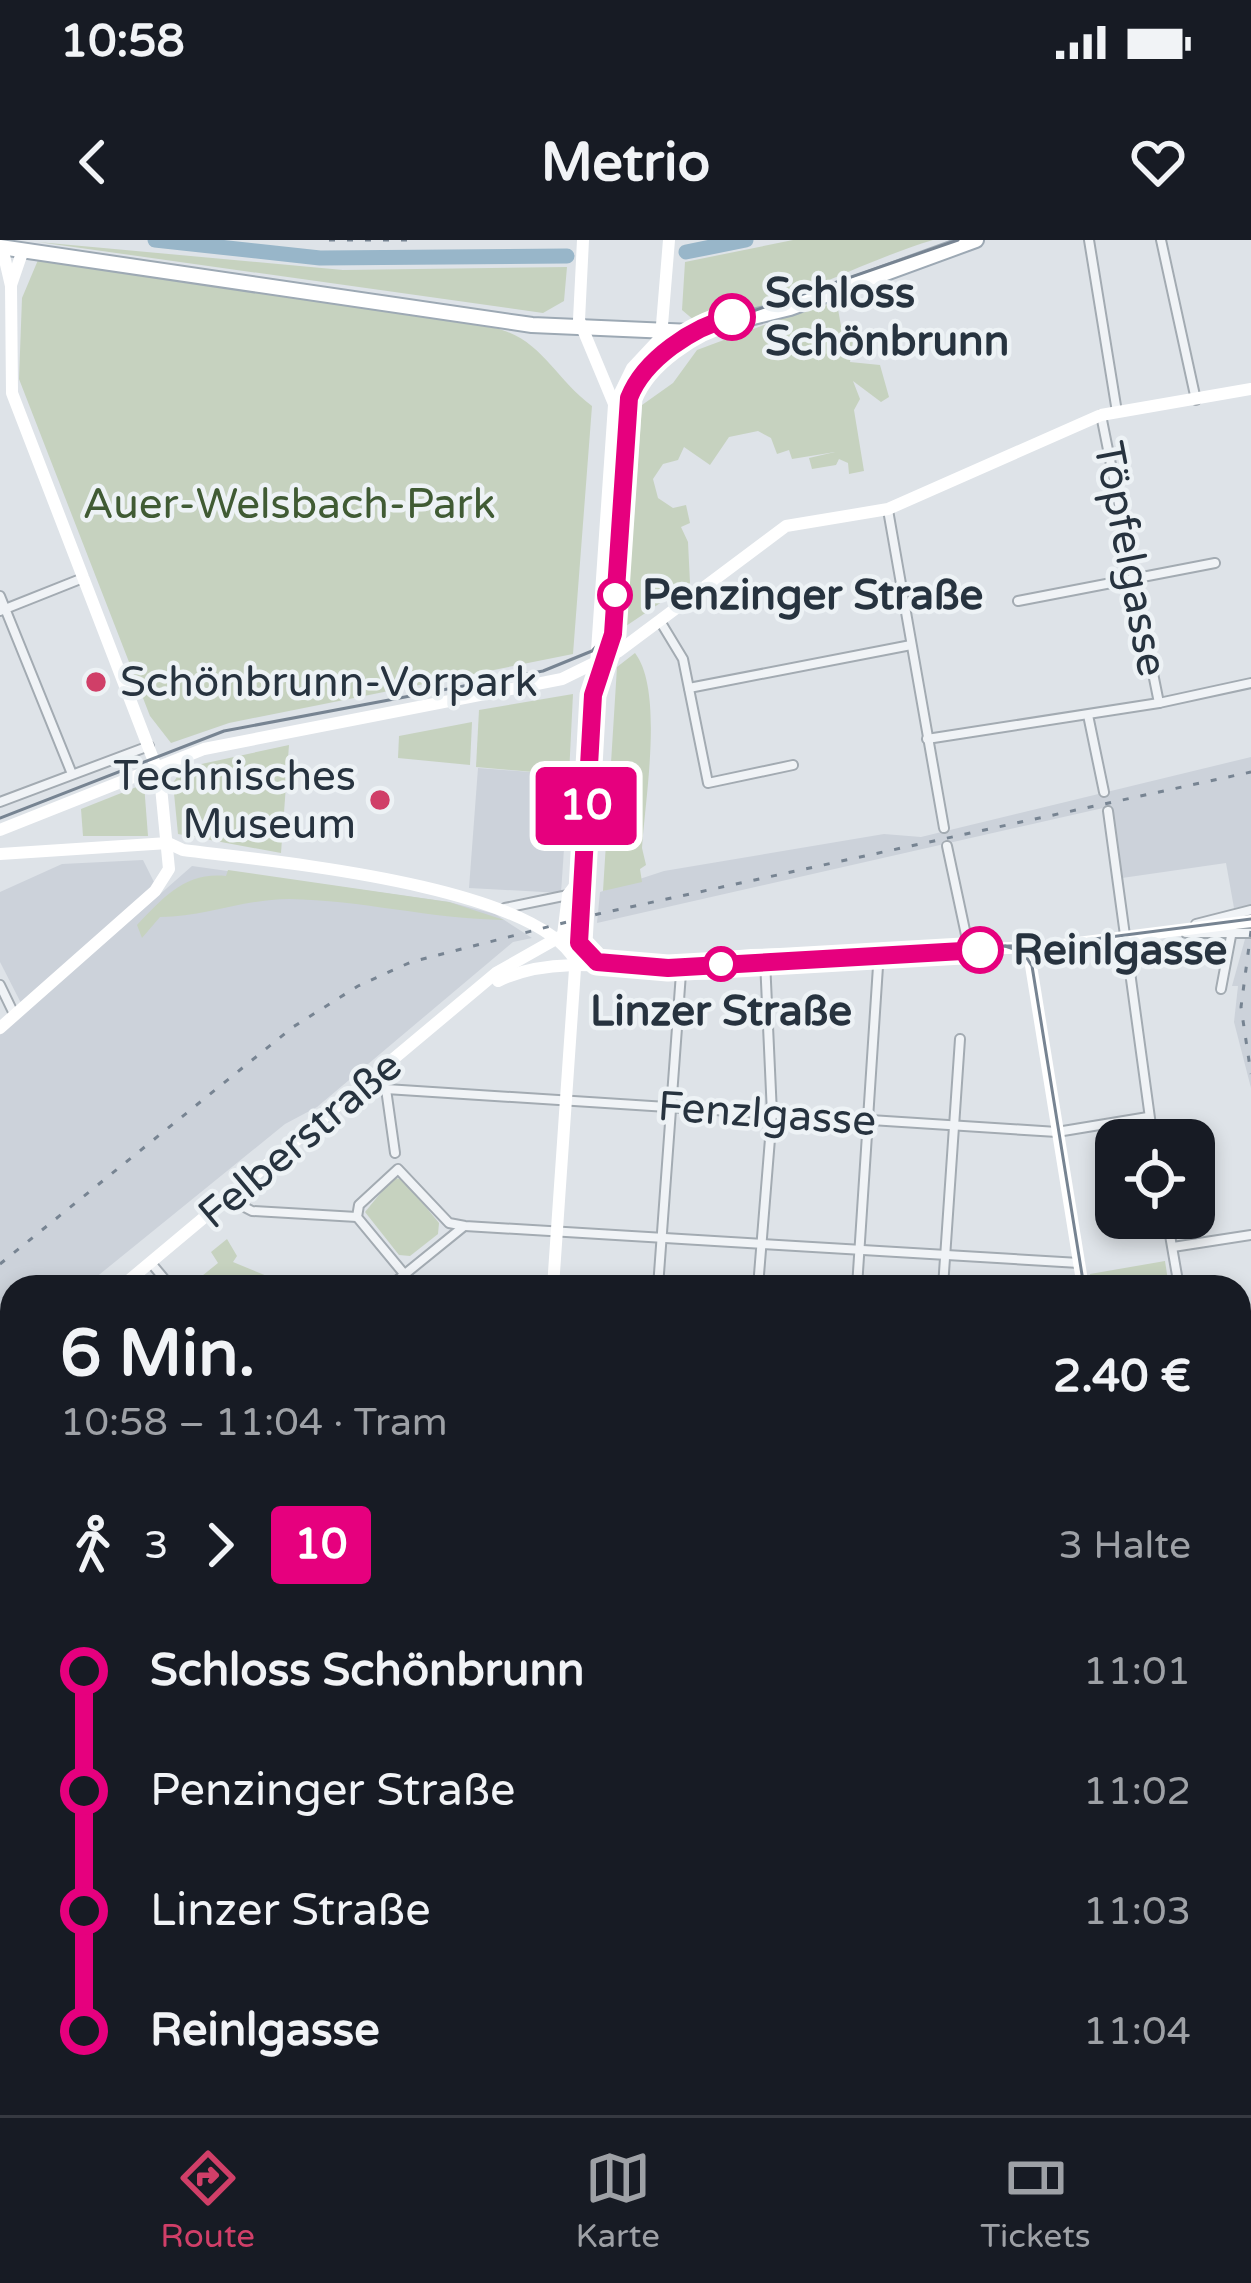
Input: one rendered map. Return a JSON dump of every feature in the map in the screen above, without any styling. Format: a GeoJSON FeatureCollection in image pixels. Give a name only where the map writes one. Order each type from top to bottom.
{"type":"FeatureCollection","features":[{"type":"Feature","properties":{"kind":"main road"},"geometry":{"type":"LineString","coordinates":[[583,240],[580,326],[614,405]]}},
{"type":"Feature","properties":{"kind":"main road"},"geometry":{"type":"LineString","coordinates":[[554,1275],[614,405],[627,376],[662,331],[669,240]]}},
{"type":"Feature","properties":{"kind":"main road"},"geometry":{"type":"LineString","coordinates":[[547,326],[707,331],[764,316],[976,240]]}},
{"type":"Feature","properties":{"kind":"main road"},"geometry":{"type":"LineString","coordinates":[[0,1028],[165,881],[168,843],[158,765],[4,384],[7,276],[2,245],[547,326],[570,331],[587,343]]}},
{"type":"Feature","properties":{"kind":"main road"},"geometry":{"type":"LineString","coordinates":[[7,276],[24,245]]}},
{"type":"Feature","properties":{"kind":"main road"},"geometry":{"type":"LineString","coordinates":[[0,830],[158,765],[241,740],[547,682],[597,664],[778,530],[888,509],[1101,416],[1251,389]]}},
{"type":"Feature","properties":{"kind":"main road"},"geometry":{"type":"LineString","coordinates":[[0,854],[168,843],[421,885],[498,909],[553,940],[576,963],[642,965],[718,957],[1028,947],[1251,921]]}},
{"type":"Feature","properties":{"kind":"main road"},"geometry":{"type":"LineString","coordinates":[[553,940],[563,934],[568,895],[582,878]]}},
{"type":"Feature","properties":{"kind":"main road","name":"Felberstraße"},"geometry":{"type":"LineString","coordinates":[[136,1275],[496,974],[553,940]]}},
{"type":"Feature","properties":{"kind":"main road"},"geometry":{"type":"LineString","coordinates":[[1028,947],[1081,1275]]}},
{"type":"Feature","properties":{"kind":"main road"},"geometry":{"type":"LineString","coordinates":[[642,965],[681,973],[735,971],[765,958]]}},
{"type":"Feature","properties":{"kind":"main road","name":"Felberstraße"},"geometry":{"type":"LineString","coordinates":[[478,992],[523,969],[576,963]]}},
{"type":"Feature","properties":{"kind":"street"},"geometry":{"type":"LineString","coordinates":[[1089,240],[1117,412]]}},
{"type":"Feature","properties":{"kind":"street"},"geometry":{"type":"LineString","coordinates":[[1161,240],[1196,400]]}},
{"type":"Feature","properties":{"kind":"street","name":"Töpfelgasse"},"geometry":{"type":"LineString","coordinates":[[1101,416],[1159,704]]}},
{"type":"Feature","properties":{"kind":"street"},"geometry":{"type":"LineString","coordinates":[[888,509],[944,828]]}},
{"type":"Feature","properties":{"kind":"street"},"geometry":{"type":"LineString","coordinates":[[1018,601],[1215,563]]}},
{"type":"Feature","properties":{"kind":"street"},"geometry":{"type":"LineString","coordinates":[[3,609],[83,578]]}},
{"type":"Feature","properties":{"kind":"street"},"geometry":{"type":"LineString","coordinates":[[0,596],[72,774]]}},
{"type":"Feature","properties":{"kind":"street"},"geometry":{"type":"LineString","coordinates":[[659,620],[675,640],[708,783],[793,766]]}},
{"type":"Feature","properties":{"kind":"street"},"geometry":{"type":"LineString","coordinates":[[688,688],[911,644]]}},
{"type":"Feature","properties":{"kind":"street"},"geometry":{"type":"LineString","coordinates":[[927,739],[1159,704],[1251,683]]}},
{"type":"Feature","properties":{"kind":"street"},"geometry":{"type":"LineString","coordinates":[[1088,715],[1104,792]]}},
{"type":"Feature","properties":{"kind":"street"},"geometry":{"type":"LineString","coordinates":[[0,802],[150,745]]}},
{"type":"Feature","properties":{"kind":"street"},"geometry":{"type":"LineString","coordinates":[[1108,811],[1121,939],[1148,1117]]}},
{"type":"Feature","properties":{"kind":"street"},"geometry":{"type":"LineString","coordinates":[[947,846],[969,949]]}},
{"type":"Feature","properties":{"kind":"street"},"geometry":{"type":"LineString","coordinates":[[498,909],[568,895]]}},
{"type":"Feature","properties":{"kind":"street"},"geometry":{"type":"LineString","coordinates":[[1178,932],[1251,910]]}},
{"type":"Feature","properties":{"kind":"street"},"geometry":{"type":"LineString","coordinates":[[1178,932],[1251,933]]}},
{"type":"Feature","properties":{"kind":"street"},"geometry":{"type":"LineString","coordinates":[[1221,989],[1231,936]]}},
{"type":"Feature","properties":{"kind":"street"},"geometry":{"type":"LineString","coordinates":[[858,1275],[879,951]]}},
{"type":"Feature","properties":{"kind":"street"},"geometry":{"type":"LineString","coordinates":[[759,1275],[772,1114],[765,958]]}},
{"type":"Feature","properties":{"kind":"street"},"geometry":{"type":"LineString","coordinates":[[659,1275],[681,973]]}},
{"type":"Feature","properties":{"kind":"street"},"geometry":{"type":"LineString","coordinates":[[0,985],[15,1015]]}},
{"type":"Feature","properties":{"kind":"street"},"geometry":{"type":"LineString","coordinates":[[944,1275],[960,1039]]}},
{"type":"Feature","properties":{"kind":"street"},"geometry":{"type":"LineString","coordinates":[[374,1076],[386,1089],[395,1153]]}},
{"type":"Feature","properties":{"kind":"street","name":"Fenzlgasse"},"geometry":{"type":"LineString","coordinates":[[386,1089],[1057,1132],[1148,1117]]}},
{"type":"Feature","properties":{"kind":"street"},"geometry":{"type":"LineString","coordinates":[[357,1217],[359,1205],[398,1169],[446,1220],[465,1226],[1079,1264]]}},
{"type":"Feature","properties":{"kind":"street"},"geometry":{"type":"LineString","coordinates":[[230,1199],[252,1211],[357,1217],[406,1274],[465,1226]]}},
{"type":"Feature","properties":{"kind":"street"},"geometry":{"type":"LineString","coordinates":[[1173,1247],[1251,1234]]}},
{"type":"Feature","properties":{"kind":"street"},"geometry":{"type":"LineString","coordinates":[[1171,1239],[1177,1275]]}},
{"type":"Feature","properties":{"kind":"street"},"geometry":{"type":"LineString","coordinates":[[152,1262],[162,1275]]}},
{"type":"Feature","properties":{"kind":"shaded area"},"geometry":{"type":"Polygon","coordinates":[[[1251,757],[1251,905],[1234,908],[1226,863],[1122,878],[1112,806],[597,923],[600,892],[664,871],[884,834],[921,837],[1251,757]]]}},
{"type":"Feature","properties":{"kind":"shaded area"},"geometry":{"type":"Polygon","coordinates":[[[478,768],[569,775],[561,893],[469,888],[478,768]]]}},
{"type":"Feature","properties":{"kind":"shaded area"},"geometry":{"type":"Polygon","coordinates":[[[143,860],[154,882],[151,887],[21,1003],[0,962],[0,892],[62,864],[143,860]]]}},
{"type":"Feature","properties":{"kind":"shaded area"},"geometry":{"type":"Polygon","coordinates":[[[192,866],[449,902],[495,914],[532,938],[513,942],[317,1107],[285,1124],[99,1275],[0,1275],[0,1035],[192,866]]]}},
{"type":"Feature","properties":{"kind":"shaded area"},"geometry":{"type":"Polygon","coordinates":[[[1251,938],[1251,1088],[1234,1022],[1238,986],[1232,986],[1245,939],[1251,938]]]}},
{"type":"Feature","properties":{"kind":"green space"},"geometry":{"type":"Polygon","coordinates":[[[793,240],[933,240],[755,308],[695,321],[682,310],[685,262],[793,240]]]}},
{"type":"Feature","properties":{"kind":"green space"},"geometry":{"type":"Polygon","coordinates":[[[38,242],[343,270],[567,267],[564,301],[543,313],[38,242]]]}},
{"type":"Feature","properties":{"kind":"green space","name":"Auer-Welsbach-Park"},"geometry":{"type":"Polygon","coordinates":[[[38,260],[495,328],[525,341],[592,406],[573,654],[229,723],[171,743],[150,716],[19,379],[22,298],[38,260]]]}},
{"type":"Feature","properties":{"kind":"green space"},"geometry":{"type":"Polygon","coordinates":[[[836,298],[841,326],[853,340],[850,362],[880,365],[889,397],[881,402],[853,381],[860,399],[854,410],[864,471],[849,474],[848,463],[839,459],[836,465],[812,469],[809,458],[835,452],[792,459],[789,450],[777,454],[771,438],[758,431],[729,437],[710,465],[684,447],[678,460],[663,464],[653,479],[658,498],[673,508],[686,505],[690,523],[681,527],[688,542],[690,583],[626,626],[642,405],[673,383],[697,350],[836,298]]]}},
{"type":"Feature","properties":{"kind":"green space"},"geometry":{"type":"Polygon","coordinates":[[[665,346],[668,349],[635,384],[626,413],[635,414],[621,595],[622,568],[613,567],[625,400],[634,377],[665,346]]]}},
{"type":"Feature","properties":{"kind":"green space"},"geometry":{"type":"Polygon","coordinates":[[[635,653],[644,670],[651,718],[642,848],[646,865],[640,869],[642,882],[603,891],[617,667],[635,653]]]}},
{"type":"Feature","properties":{"kind":"green space"},"geometry":{"type":"Polygon","coordinates":[[[573,694],[569,775],[476,767],[479,710],[573,694]]]}},
{"type":"Feature","properties":{"kind":"green space"},"geometry":{"type":"Polygon","coordinates":[[[472,722],[470,765],[398,758],[399,736],[472,722]]]}},
{"type":"Feature","properties":{"kind":"green space"},"geometry":{"type":"Polygon","coordinates":[[[289,745],[281,853],[178,834],[173,783],[183,768],[289,745]]]}},
{"type":"Feature","properties":{"kind":"green space"},"geometry":{"type":"Polygon","coordinates":[[[144,784],[148,836],[83,836],[81,809],[144,784]]]}},
{"type":"Feature","properties":{"kind":"green space"},"geometry":{"type":"Polygon","coordinates":[[[228,870],[449,902],[504,920],[289,899],[160,917],[142,938],[137,925],[166,896],[187,882],[226,876],[228,870]]]}},
{"type":"Feature","properties":{"kind":"green space"},"geometry":{"type":"Polygon","coordinates":[[[393,1178],[403,1179],[439,1223],[438,1234],[410,1256],[399,1255],[365,1212],[393,1178]]]}},
{"type":"Feature","properties":{"kind":"green space"},"geometry":{"type":"Polygon","coordinates":[[[227,1239],[237,1256],[233,1262],[265,1275],[203,1275],[218,1263],[211,1252],[227,1239]]]}},
{"type":"Feature","properties":{"kind":"green space"},"geometry":{"type":"Polygon","coordinates":[[[1165,1261],[1167,1275],[1090,1275],[1165,1261]]]}},
{"type":"Feature","properties":{"kind":"waterway"},"geometry":{"type":"LineString","coordinates":[[155,240],[320,258],[567,256]]}},
{"type":"Feature","properties":{"kind":"waterway"},"geometry":{"type":"LineString","coordinates":[[686,252],[746,240]]}},
{"type":"Feature","properties":{"kind":"tram line"},"geometry":{"type":"LineString","coordinates":[[958,240],[704,328],[637,389],[616,639],[597,690],[583,943],[603,960],[668,964],[846,950],[1047,945],[1251,919]]}},
{"type":"Feature","properties":{"kind":"tram line","name":"10"},"geometry":{"type":"LineString","coordinates":[[732,317],[704,325],[685,337],[638,380],[629,398],[613,634],[593,695],[579,943],[597,962],[652,968],[980,950]]}},
{"type":"Feature","properties":{"kind":"tram line"},"geometry":{"type":"LineString","coordinates":[[0,818],[224,731],[543,671],[592,651],[615,626]]}},
{"type":"Feature","properties":{"kind":"tram line"},"geometry":{"type":"LineString","coordinates":[[1005,946],[1023,952],[1032,966],[1082,1275]]}},
{"type":"Feature","properties":{"kind":"railway"},"geometry":{"type":"LineString","coordinates":[[329,240],[413,240]]}},
{"type":"Feature","properties":{"kind":"railway"},"geometry":{"type":"LineString","coordinates":[[0,1264],[293,1027],[358,986],[411,962],[598,914],[1251,772]]}},
{"type":"Feature","properties":{"kind":"railway"},"geometry":{"type":"LineString","coordinates":[[1251,931],[1241,1007],[1251,1074]]}},
{"type":"Feature","properties":{"kind":"place","name":"Schloss Schönbrunn"},"geometry":{"type":"Point","coordinates":[732,317]}},
{"type":"Feature","properties":{"kind":"place","name":"Penzinger Straße"},"geometry":{"type":"Point","coordinates":[615,595]}},
{"type":"Feature","properties":{"kind":"place","name":"Schönbrunn-Vorpark"},"geometry":{"type":"Point","coordinates":[96,682]}},
{"type":"Feature","properties":{"kind":"place","name":"Technisches Museum"},"geometry":{"type":"Point","coordinates":[380,800]}},
{"type":"Feature","properties":{"kind":"place","name":"Reinlgasse"},"geometry":{"type":"Point","coordinates":[980,950]}},
{"type":"Feature","properties":{"kind":"place","name":"Linzer Straße"},"geometry":{"type":"Point","coordinates":[721,964]}}]}
